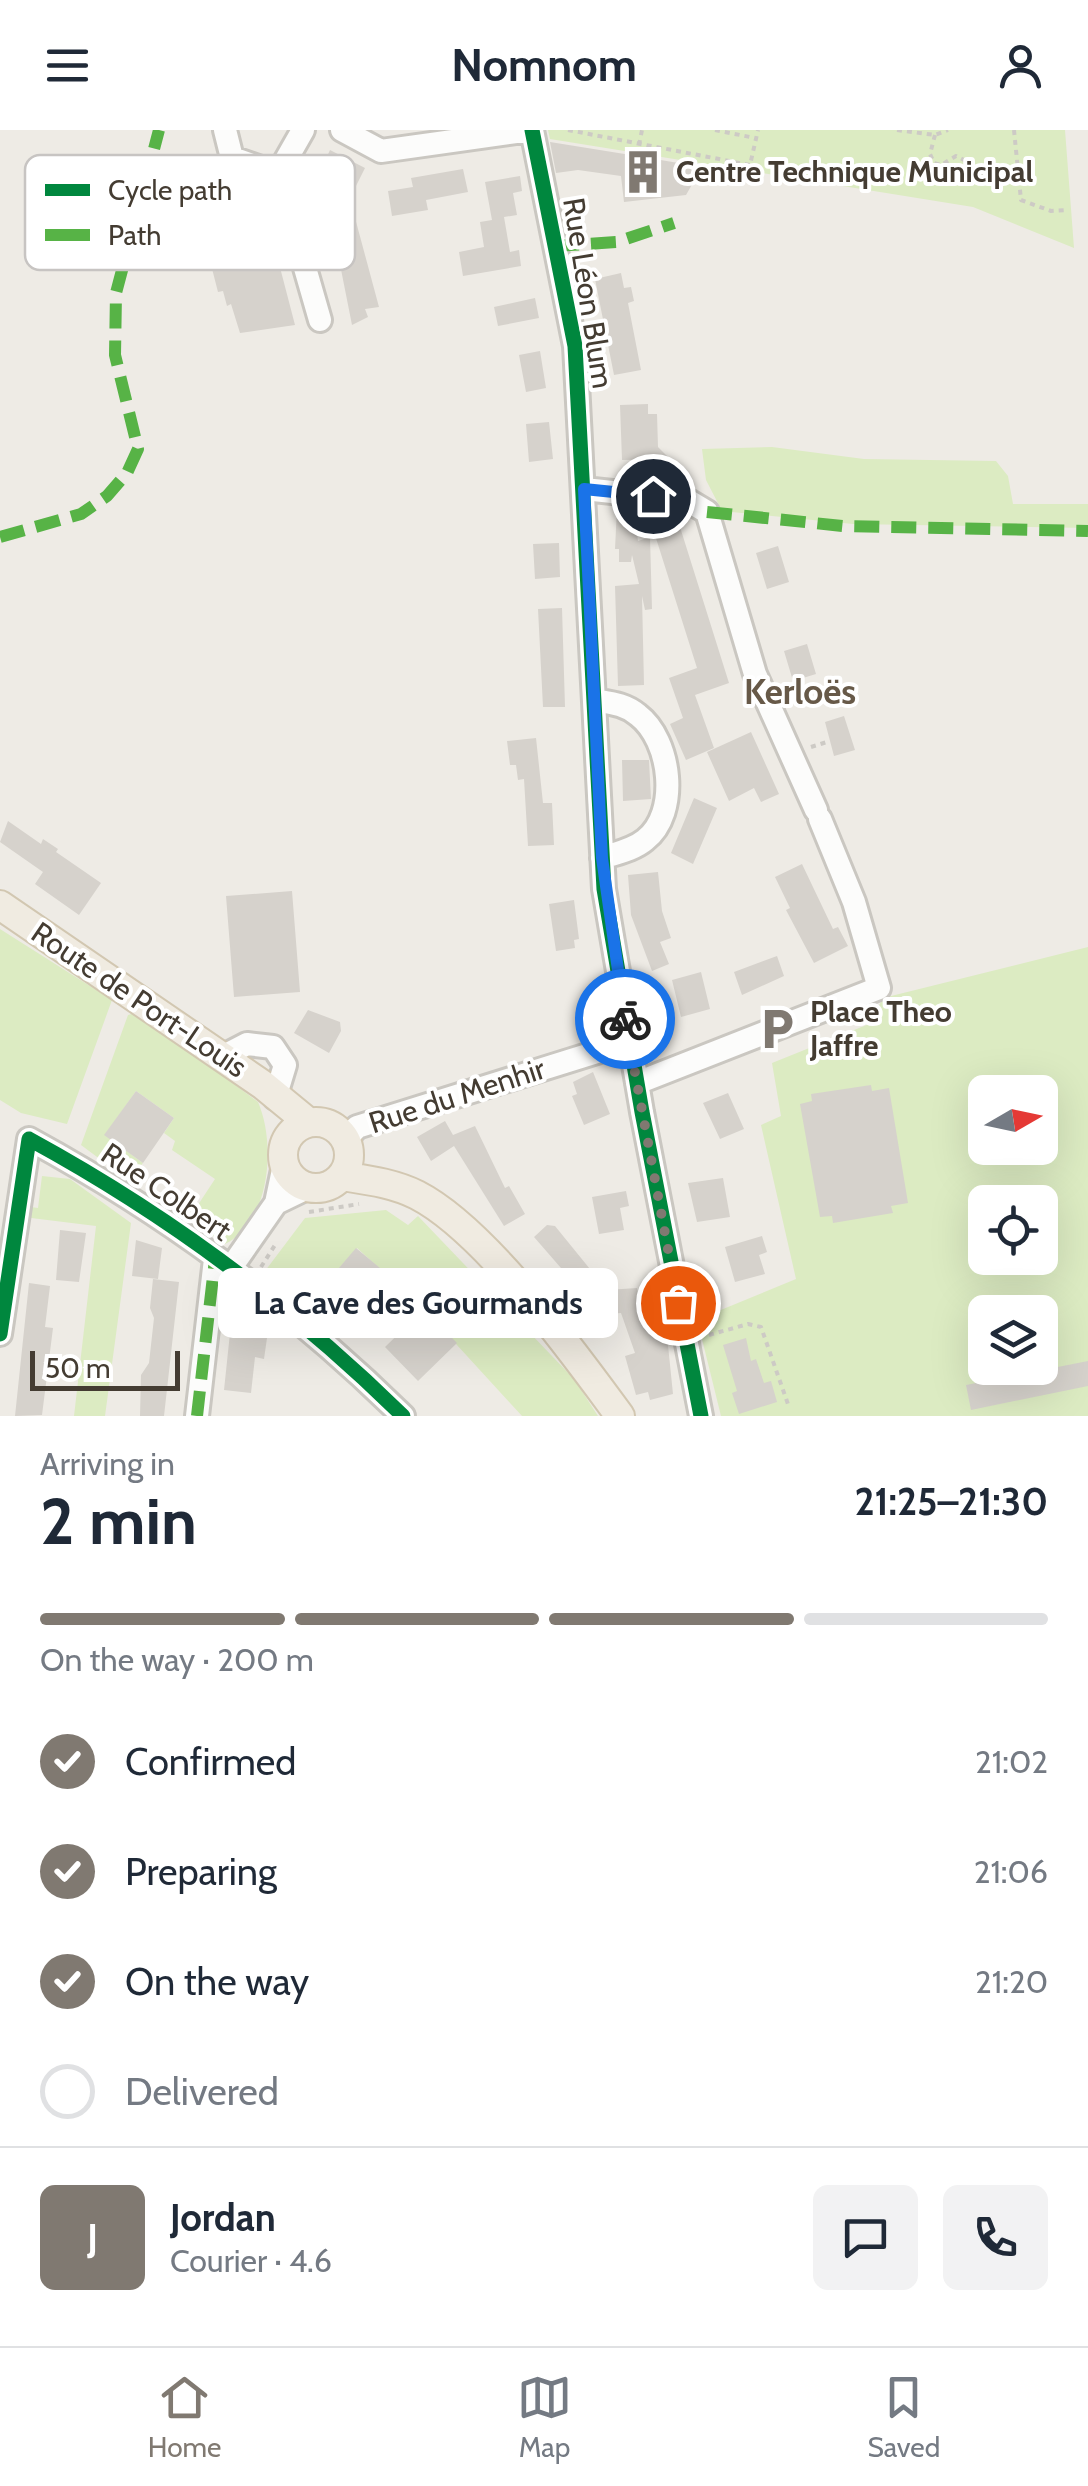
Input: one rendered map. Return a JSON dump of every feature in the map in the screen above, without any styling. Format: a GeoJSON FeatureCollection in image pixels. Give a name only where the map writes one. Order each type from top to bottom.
{"type":"FeatureCollection","features":[{"type":"Feature","properties":{"kind":"main road","name":"Route de Port-Louis"},"geometry":{"type":"LineString","coordinates":[[0,905],[222,1057],[274,1098],[298,1129],[322,1122],[346,1156]]}},
{"type":"Feature","properties":{"kind":"main road"},"geometry":{"type":"LineString","coordinates":[[298,1129],[284,1165],[306,1200],[322,1187],[346,1156],[372,1192],[418,1196],[476,1238],[620,1416]]}},
{"type":"Feature","properties":{"kind":"street"},"geometry":{"type":"LineString","coordinates":[[225,130],[231,155]]}},
{"type":"Feature","properties":{"kind":"street"},"geometry":{"type":"LineString","coordinates":[[289,155],[303,130]]}},
{"type":"Feature","properties":{"kind":"street"},"geometry":{"type":"LineString","coordinates":[[342,130],[381,150],[390,140],[531,130]]}},
{"type":"Feature","properties":{"kind":"street","name":"Rue Léon Blum"},"geometry":{"type":"LineString","coordinates":[[531,130],[575,346],[602,858],[637,1083],[701,1416]]}},
{"type":"Feature","properties":{"kind":"street"},"geometry":{"type":"LineString","coordinates":[[306,270],[320,320]]}},
{"type":"Feature","properties":{"kind":"street"},"geometry":{"type":"LineString","coordinates":[[584,489],[687,500],[706,512],[755,674],[854,902],[879,988],[637,1083]]}},
{"type":"Feature","properties":{"kind":"street"},"geometry":{"type":"LineString","coordinates":[[594,700],[622,704],[641,717],[662,758],[668,788],[661,819],[647,839],[602,858]]}},
{"type":"Feature","properties":{"kind":"street","name":"Rue du Menhir"},"geometry":{"type":"LineString","coordinates":[[346,1156],[357,1127],[630,1042]]}},
{"type":"Feature","properties":{"kind":"street","name":"Rue Colbert"},"geometry":{"type":"LineString","coordinates":[[0,1334],[29,1139],[81,1167],[313,1330],[402,1415]]}},
{"type":"Feature","properties":{"kind":"street"},"geometry":{"type":"LineString","coordinates":[[196,1416],[222,1264],[276,1203],[284,1165]]}},
{"type":"Feature","properties":{"kind":"street"},"geometry":{"type":"LineString","coordinates":[[276,1203],[306,1200]]}},
{"type":"Feature","properties":{"kind":"path"},"geometry":{"type":"LineString","coordinates":[[568,130],[750,165],[758,130]]}},
{"type":"Feature","properties":{"kind":"path"},"geometry":{"type":"LineString","coordinates":[[639,145],[642,130]]}},
{"type":"Feature","properties":{"kind":"path"},"geometry":{"type":"LineString","coordinates":[[715,130],[756,138]]}},
{"type":"Feature","properties":{"kind":"path"},"geometry":{"type":"LineString","coordinates":[[898,130],[936,135],[948,130]]}},
{"type":"Feature","properties":{"kind":"path"},"geometry":{"type":"LineString","coordinates":[[1014,130],[1021,200],[1051,210],[1067,210]]}},
{"type":"Feature","properties":{"kind":"path"},"geometry":{"type":"LineString","coordinates":[[936,135],[930,154],[937,164],[956,156],[964,160],[972,175],[1016,178]]}},
{"type":"Feature","properties":{"kind":"path"},"geometry":{"type":"LineString","coordinates":[[306,1200],[372,1192]]}},
{"type":"Feature","properties":{"kind":"path"},"geometry":{"type":"LineString","coordinates":[[249,1284],[279,1239]]}},
{"type":"Feature","properties":{"kind":"path"},"geometry":{"type":"LineString","coordinates":[[685,1342],[748,1324],[761,1328],[789,1408]]}},
{"type":"Feature","properties":{"kind":"green space"},"geometry":{"type":"Polygon","coordinates":[[[548,130],[1065,130],[1074,248],[973,207],[550,139],[548,130]]]}},
{"type":"Feature","properties":{"kind":"green space"},"geometry":{"type":"Polygon","coordinates":[[[772,447],[864,459],[996,461],[1008,476],[1013,504],[1088,504],[1088,528],[853,524],[722,511],[706,480],[702,449],[772,447]]]}},
{"type":"Feature","properties":{"kind":"green space"},"geometry":{"type":"Polygon","coordinates":[[[0,929],[112,1000],[67,1124],[21,1113],[0,1100],[0,929]]]}},
{"type":"Feature","properties":{"kind":"green space"},"geometry":{"type":"Polygon","coordinates":[[[1088,947],[1088,1416],[721,1416],[700,1331],[713,1328],[711,1314],[796,1279],[761,1125],[781,1116],[772,1063],[869,1024],[883,998],[1088,947]]]}},
{"type":"Feature","properties":{"kind":"green space"},"geometry":{"type":"Polygon","coordinates":[[[138,1012],[258,1102],[267,1138],[266,1180],[252,1218],[225,1244],[175,1211],[179,1205],[192,1214],[215,1179],[172,1150],[175,1141],[164,1133],[174,1118],[136,1091],[105,1135],[143,1163],[128,1180],[81,1145],[128,1015],[138,1012]]]}},
{"type":"Feature","properties":{"kind":"green space"},"geometry":{"type":"Polygon","coordinates":[[[42,1176],[70,1179],[131,1223],[105,1416],[74,1416],[96,1226],[23,1217],[24,1206],[38,1208],[42,1176]]]}},
{"type":"Feature","properties":{"kind":"green space"},"geometry":{"type":"Polygon","coordinates":[[[386,1210],[408,1225],[418,1216],[574,1379],[598,1416],[522,1416],[424,1309],[357,1248],[321,1289],[309,1288],[299,1303],[262,1275],[305,1218],[386,1210]]]}},
{"type":"Feature","properties":{"kind":"building","name":"Centre Technique Municipal"},"geometry":{"type":"Polygon","coordinates":[[[550,142],[702,167],[686,195],[624,202],[621,176],[578,170],[556,173],[550,142]]]}},
{"type":"Feature","properties":{"kind":"building"},"geometry":{"type":"Polygon","coordinates":[[[355,163],[365,168],[355,188],[355,163]]]}},
{"type":"Feature","properties":{"kind":"building"},"geometry":{"type":"Polygon","coordinates":[[[463,169],[468,192],[426,200],[428,210],[392,216],[388,191],[413,187],[411,178],[463,169]]]}},
{"type":"Feature","properties":{"kind":"building"},"geometry":{"type":"Polygon","coordinates":[[[520,176],[522,191],[513,193],[517,215],[504,217],[510,252],[519,250],[521,266],[463,276],[459,252],[484,247],[480,222],[492,220],[485,182],[520,176]]]}},
{"type":"Feature","properties":{"kind":"building"},"geometry":{"type":"Polygon","coordinates":[[[355,218],[379,307],[365,309],[368,317],[352,325],[341,270],[355,270],[355,218]]]}},
{"type":"Feature","properties":{"kind":"building"},"geometry":{"type":"Polygon","coordinates":[[[212,270],[281,270],[295,325],[240,333],[231,304],[227,306],[223,291],[218,292],[212,270]]]}},
{"type":"Feature","properties":{"kind":"building"},"geometry":{"type":"Polygon","coordinates":[[[621,273],[624,288],[631,287],[634,301],[628,303],[641,370],[614,375],[595,279],[621,273]]]}},
{"type":"Feature","properties":{"kind":"building"},"geometry":{"type":"Polygon","coordinates":[[[535,298],[539,318],[498,326],[494,307],[535,298]]]}},
{"type":"Feature","properties":{"kind":"building"},"geometry":{"type":"Polygon","coordinates":[[[540,351],[546,388],[526,392],[519,355],[540,351]]]}},
{"type":"Feature","properties":{"kind":"building"},"geometry":{"type":"Polygon","coordinates":[[[648,404],[648,414],[657,414],[658,447],[670,459],[622,460],[620,405],[648,404]]]}},
{"type":"Feature","properties":{"kind":"building"},"geometry":{"type":"Polygon","coordinates":[[[549,422],[553,459],[529,462],[526,424],[549,422]]]}},
{"type":"Feature","properties":{"kind":"building"},"geometry":{"type":"Polygon","coordinates":[[[617,508],[634,509],[638,541],[650,537],[652,609],[645,610],[642,596],[644,685],[618,686],[615,586],[639,584],[632,555],[631,562],[619,562],[619,549],[615,549],[617,508]]]}},
{"type":"Feature","properties":{"kind":"building"},"geometry":{"type":"Polygon","coordinates":[[[680,527],[729,683],[695,695],[714,748],[686,760],[670,724],[683,718],[669,678],[697,668],[655,535],[680,527]]]}},
{"type":"Feature","properties":{"kind":"building"},"geometry":{"type":"Polygon","coordinates":[[[559,543],[560,577],[535,579],[533,544],[559,543]]]}},
{"type":"Feature","properties":{"kind":"building"},"geometry":{"type":"Polygon","coordinates":[[[778,546],[789,582],[767,589],[756,553],[778,546]]]}},
{"type":"Feature","properties":{"kind":"building"},"geometry":{"type":"Polygon","coordinates":[[[562,608],[565,707],[543,707],[538,609],[562,608]]]}},
{"type":"Feature","properties":{"kind":"building"},"geometry":{"type":"Polygon","coordinates":[[[807,644],[816,674],[793,681],[784,651],[807,644]]]}},
{"type":"Feature","properties":{"kind":"building"},"geometry":{"type":"Polygon","coordinates":[[[844,716],[855,750],[834,756],[825,722],[844,716]]]}},
{"type":"Feature","properties":{"kind":"building"},"geometry":{"type":"Polygon","coordinates":[[[751,732],[779,794],[761,802],[754,788],[729,801],[707,752],[751,732]]]}},
{"type":"Feature","properties":{"kind":"building"},"geometry":{"type":"Polygon","coordinates":[[[536,738],[543,803],[552,803],[554,845],[528,846],[524,779],[518,780],[516,765],[510,765],[507,741],[536,738]]]}},
{"type":"Feature","properties":{"kind":"building"},"geometry":{"type":"Polygon","coordinates":[[[622,760],[649,760],[651,799],[623,801],[622,760]]]}},
{"type":"Feature","properties":{"kind":"building"},"geometry":{"type":"Polygon","coordinates":[[[694,798],[717,808],[693,864],[671,853],[694,798]]]}},
{"type":"Feature","properties":{"kind":"building"},"geometry":{"type":"Polygon","coordinates":[[[8,821],[41,844],[43,839],[58,849],[56,852],[101,883],[79,915],[35,884],[43,872],[0,842],[8,821]]]}},
{"type":"Feature","properties":{"kind":"building"},"geometry":{"type":"Polygon","coordinates":[[[802,864],[833,929],[838,927],[848,946],[814,963],[786,910],[790,908],[775,877],[802,864]]]}},
{"type":"Feature","properties":{"kind":"building"},"geometry":{"type":"Polygon","coordinates":[[[658,872],[662,911],[671,938],[660,942],[669,964],[652,971],[631,915],[628,875],[658,872]]]}},
{"type":"Feature","properties":{"kind":"building"},"geometry":{"type":"Polygon","coordinates":[[[292,891],[300,992],[234,997],[226,896],[292,891]]]}},
{"type":"Feature","properties":{"kind":"building"},"geometry":{"type":"Polygon","coordinates":[[[574,900],[579,939],[574,940],[575,948],[556,951],[549,904],[574,900]]]}},
{"type":"Feature","properties":{"kind":"building"},"geometry":{"type":"Polygon","coordinates":[[[777,956],[784,976],[742,995],[734,972],[777,956]]]}},
{"type":"Feature","properties":{"kind":"building"},"geometry":{"type":"Polygon","coordinates":[[[701,972],[710,1009],[681,1017],[672,980],[701,972]]]}},
{"type":"Feature","properties":{"kind":"building"},"geometry":{"type":"Polygon","coordinates":[[[308,1010],[340,1022],[341,1031],[329,1053],[294,1033],[308,1010]]]}},
{"type":"Feature","properties":{"kind":"building"},"geometry":{"type":"Polygon","coordinates":[[[593,1072],[610,1114],[584,1125],[572,1096],[577,1094],[573,1082],[593,1072]]]}},
{"type":"Feature","properties":{"kind":"building"},"geometry":{"type":"Polygon","coordinates":[[[871,1085],[872,1091],[889,1088],[908,1203],[891,1206],[893,1213],[833,1223],[832,1216],[820,1217],[800,1104],[812,1101],[811,1094],[871,1085]]]}},
{"type":"Feature","properties":{"kind":"building"},"geometry":{"type":"Polygon","coordinates":[[[136,1091],[174,1118],[143,1163],[104,1135],[136,1091]]]}},
{"type":"Feature","properties":{"kind":"building"},"geometry":{"type":"Polygon","coordinates":[[[728,1093],[744,1129],[720,1139],[703,1103],[728,1093]]]}},
{"type":"Feature","properties":{"kind":"building"},"geometry":{"type":"Polygon","coordinates":[[[445,1121],[453,1135],[475,1126],[505,1188],[509,1186],[525,1214],[504,1226],[454,1146],[431,1161],[417,1137],[445,1121]]]}},
{"type":"Feature","properties":{"kind":"building"},"geometry":{"type":"Polygon","coordinates":[[[723,1178],[730,1217],[697,1222],[688,1183],[723,1178]]]}},
{"type":"Feature","properties":{"kind":"building"},"geometry":{"type":"Polygon","coordinates":[[[626,1191],[629,1206],[620,1208],[624,1230],[599,1234],[592,1197],[626,1191]]]}},
{"type":"Feature","properties":{"kind":"building"},"geometry":{"type":"Polygon","coordinates":[[[547,1225],[555,1226],[607,1290],[637,1288],[641,1325],[665,1316],[673,1394],[650,1400],[648,1392],[636,1395],[625,1356],[635,1353],[621,1313],[597,1315],[578,1293],[581,1291],[534,1237],[547,1225]]]}},
{"type":"Feature","properties":{"kind":"building"},"geometry":{"type":"Polygon","coordinates":[[[60,1230],[86,1233],[79,1282],[56,1280],[60,1230]]]}},
{"type":"Feature","properties":{"kind":"building"},"geometry":{"type":"Polygon","coordinates":[[[762,1236],[767,1252],[759,1255],[765,1274],[735,1282],[725,1247],[762,1236]]]}},
{"type":"Feature","properties":{"kind":"building"},"geometry":{"type":"Polygon","coordinates":[[[136,1240],[162,1248],[158,1279],[132,1276],[136,1240]]]}},
{"type":"Feature","properties":{"kind":"building"},"geometry":{"type":"Polygon","coordinates":[[[356,1248],[392,1278],[357,1320],[321,1289],[356,1248]]]}},
{"type":"Feature","properties":{"kind":"building"},"geometry":{"type":"Polygon","coordinates":[[[153,1279],[179,1282],[164,1416],[140,1416],[141,1375],[149,1363],[154,1318],[150,1308],[153,1279]]]}},
{"type":"Feature","properties":{"kind":"building"},"geometry":{"type":"Polygon","coordinates":[[[29,1283],[50,1286],[45,1327],[53,1328],[42,1415],[15,1416],[29,1283]]]}},
{"type":"Feature","properties":{"kind":"building"},"geometry":{"type":"Polygon","coordinates":[[[424,1309],[457,1343],[418,1381],[385,1347],[424,1309]]]}},
{"type":"Feature","properties":{"kind":"building"},"geometry":{"type":"Polygon","coordinates":[[[232,1314],[262,1317],[259,1337],[267,1338],[264,1359],[255,1357],[251,1393],[224,1390],[232,1314]]]}},
{"type":"Feature","properties":{"kind":"building"},"geometry":{"type":"Polygon","coordinates":[[[746,1338],[751,1361],[756,1359],[764,1383],[771,1381],[777,1402],[739,1414],[732,1393],[737,1391],[723,1345],[746,1338]]]}},
{"type":"Feature","properties":{"kind":"building"},"geometry":{"type":"Polygon","coordinates":[[[1088,1361],[1088,1386],[971,1410],[966,1385],[1058,1385],[1058,1367],[1088,1361]]]}},
{"type":"Feature","properties":{"kind":"marked path"},"geometry":{"type":"LineString","coordinates":[[152,155],[159,130]]}},
{"type":"Feature","properties":{"kind":"marked path"},"geometry":{"type":"LineString","coordinates":[[554,246],[617,242],[674,223]]}},
{"type":"Feature","properties":{"kind":"marked path"},"geometry":{"type":"LineString","coordinates":[[0,537],[81,514],[107,496],[127,473],[138,449],[115,355],[116,293],[122,270]]}},
{"type":"Feature","properties":{"kind":"marked path"},"geometry":{"type":"LineString","coordinates":[[707,512],[843,526],[1088,531]]}},
{"type":"Feature","properties":{"kind":"marked path"},"geometry":{"type":"LineString","coordinates":[[197,1416],[215,1259]]}},
{"type":"Feature","properties":{"kind":"cycle path"},"geometry":{"type":"LineString","coordinates":[[532,130],[575,346],[604,889],[701,1416]]}},
{"type":"Feature","properties":{"kind":"cycle path"},"geometry":{"type":"LineString","coordinates":[[0,1334],[29,1139],[129,1198],[226,1265],[317,1338],[403,1416]]}},
{"type":"Feature","properties":{"kind":"way so far"},"geometry":{"type":"LineString","coordinates":[[625,1019],[678,1303]]}},
{"type":"Feature","properties":{"kind":"place","name":"Centre Technique Municipal"},"geometry":{"type":"Point","coordinates":[643,172]}},
{"type":"Feature","properties":{"kind":"place","name":"Place Theo Jaffre"},"geometry":{"type":"Point","coordinates":[777,1029]}},
{"type":"Feature","properties":{"kind":"place","name":"La Cave des Gourmands"},"geometry":{"type":"Point","coordinates":[678,1303]}},
{"type":"Feature","properties":{"kind":"district","name":"Kerloës"},"geometry":{"type":"Point","coordinates":[800,692]}},
{"type":"Feature","properties":{"kind":"route"},"geometry":{"type":"LineString","coordinates":[[625,1019],[604,889],[584,489],[653,496]]}}]}
